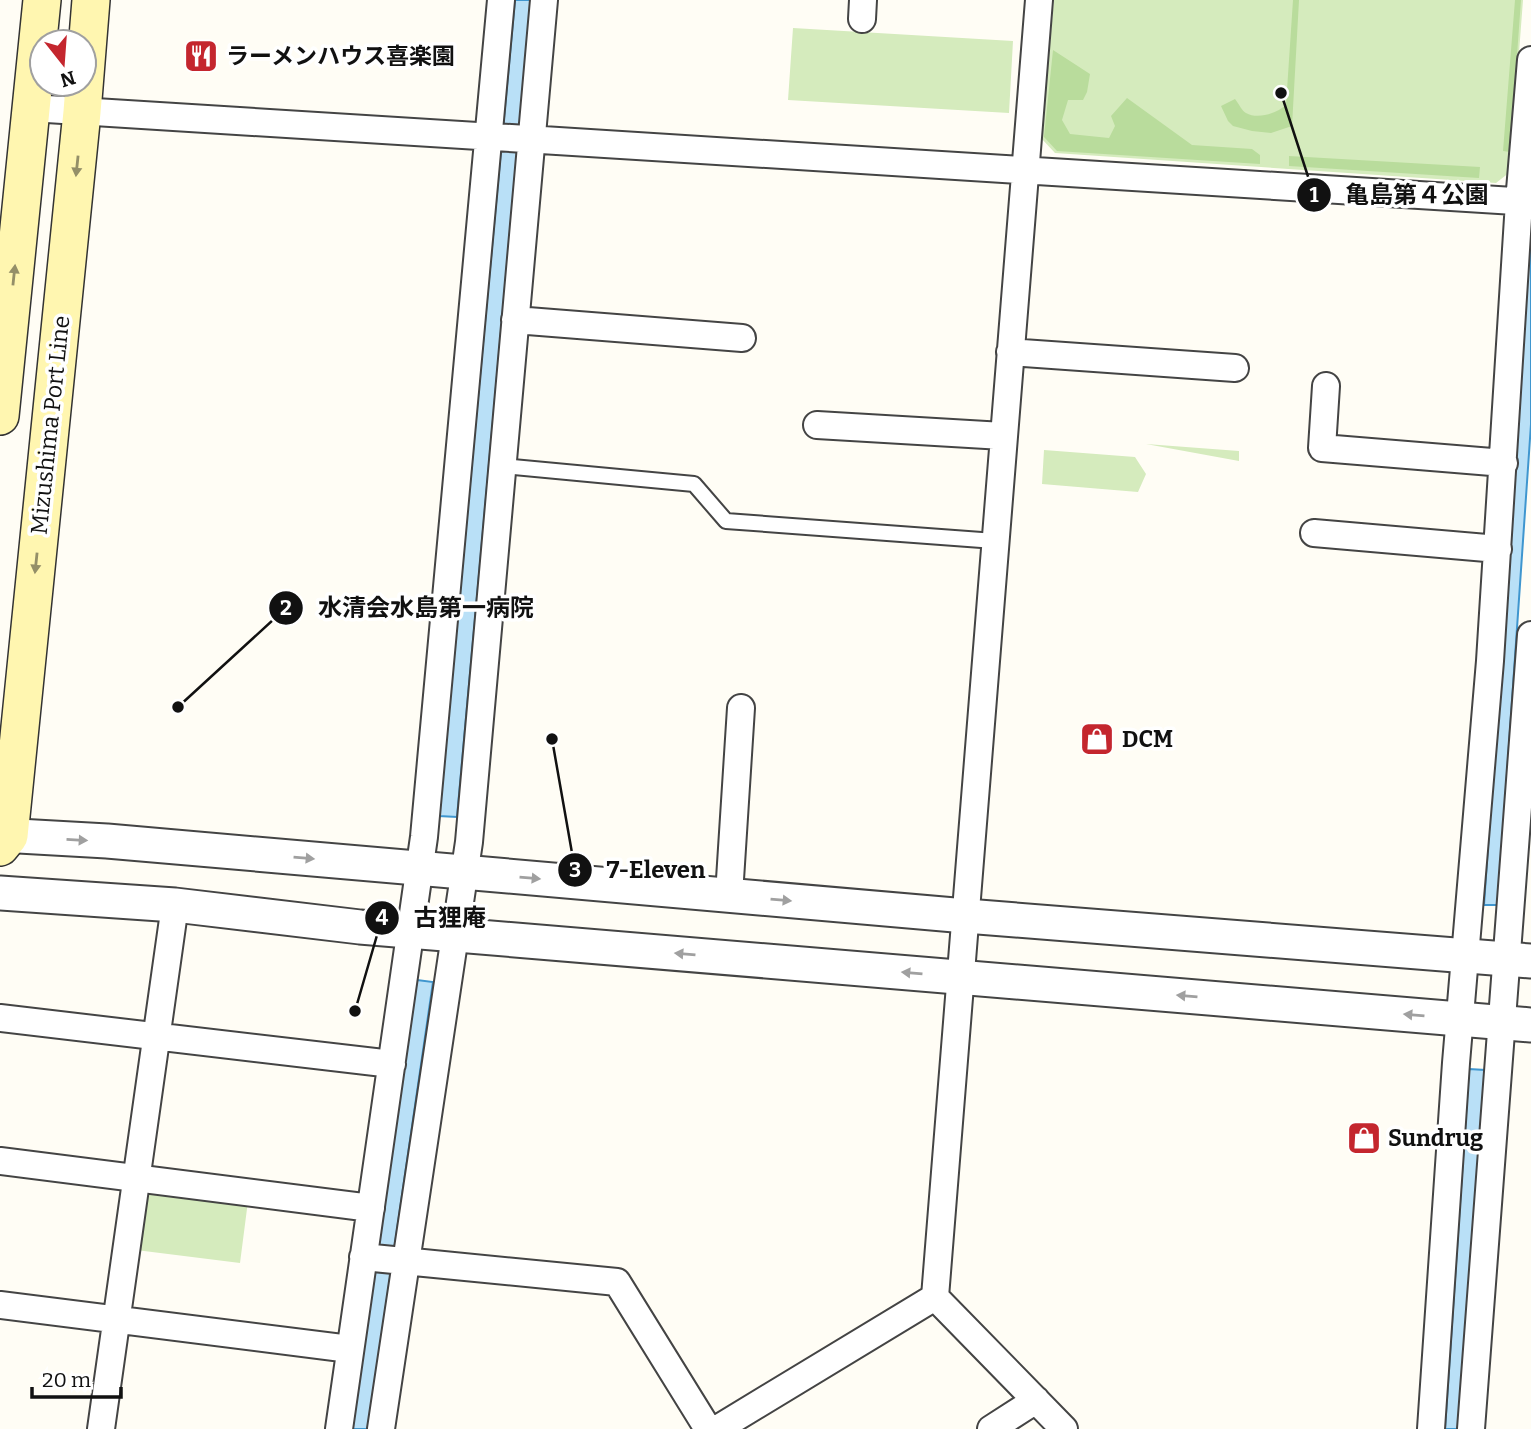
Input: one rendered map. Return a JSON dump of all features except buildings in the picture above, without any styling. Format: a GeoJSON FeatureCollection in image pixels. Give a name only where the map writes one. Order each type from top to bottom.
{"type":"FeatureCollection","features":[{"type":"Feature","properties":{"kind":"main road"},"geometry":{"type":"LineString","coordinates":[[0,416],[42,0]]}},
{"type":"Feature","properties":{"kind":"main road","name":"Mizushima Port Line"},"geometry":{"type":"LineString","coordinates":[[3,839],[82,111],[91,0]]}},
{"type":"Feature","properties":{"kind":"street"},"geometry":{"type":"LineString","coordinates":[[338,1429],[350,1349],[384,1260],[455,935],[464,872],[515,320],[510,138],[501,0]]}},
{"type":"Feature","properties":{"kind":"street"},"geometry":{"type":"LineString","coordinates":[[381,1429],[384,1260],[370,1208],[426,824],[510,138],[544,0]]}},
{"type":"Feature","properties":{"kind":"street"},"geometry":{"type":"LineString","coordinates":[[1038,0],[935,1297],[1065,1429]]}},
{"type":"Feature","properties":{"kind":"street"},"geometry":{"type":"LineString","coordinates":[[1431,1429],[1460,1019],[1527,202],[1531,60]]}},
{"type":"Feature","properties":{"kind":"street"},"geometry":{"type":"LineString","coordinates":[[31,108],[1527,202]]}},
{"type":"Feature","properties":{"kind":"street"},"geometry":{"type":"LineString","coordinates":[[515,320],[742,338]]}},
{"type":"Feature","properties":{"kind":"street"},"geometry":{"type":"LineString","coordinates":[[1010,352],[1235,368]]}},
{"type":"Feature","properties":{"kind":"street"},"geometry":{"type":"LineString","coordinates":[[1326,386],[1322,448],[1504,463]]}},
{"type":"Feature","properties":{"kind":"street"},"geometry":{"type":"LineString","coordinates":[[817,425],[1003,436]]}},
{"type":"Feature","properties":{"kind":"street"},"geometry":{"type":"LineString","coordinates":[[1314,533],[1498,549]]}},
{"type":"Feature","properties":{"kind":"street"},"geometry":{"type":"LineString","coordinates":[[1471,1429],[1517,1024],[1531,635]]}},
{"type":"Feature","properties":{"kind":"street"},"geometry":{"type":"LineString","coordinates":[[729,895],[741,708]]}},
{"type":"Feature","properties":{"kind":"street"},"geometry":{"type":"LineString","coordinates":[[3,839],[107,841],[966,916],[1519,960]]}},
{"type":"Feature","properties":{"kind":"street"},"geometry":{"type":"LineString","coordinates":[[0,893],[175,905],[455,935],[1517,1024]]}},
{"type":"Feature","properties":{"kind":"street"},"geometry":{"type":"LineString","coordinates":[[101,1429],[175,905]]}},
{"type":"Feature","properties":{"kind":"street"},"geometry":{"type":"LineString","coordinates":[[0,1018],[392,1063]]}},
{"type":"Feature","properties":{"kind":"street"},"geometry":{"type":"LineString","coordinates":[[0,1161],[370,1208]]}},
{"type":"Feature","properties":{"kind":"street"},"geometry":{"type":"LineString","coordinates":[[384,1260],[617,1282],[708,1429]]}},
{"type":"Feature","properties":{"kind":"street"},"geometry":{"type":"LineString","coordinates":[[717,1429],[935,1297]]}},
{"type":"Feature","properties":{"kind":"street"},"geometry":{"type":"LineString","coordinates":[[0,1305],[350,1349]]}},
{"type":"Feature","properties":{"kind":"street"},"geometry":{"type":"LineString","coordinates":[[991,1429],[1036,1400]]}},
{"type":"Feature","properties":{"kind":"lane"},"geometry":{"type":"LineString","coordinates":[[503,466],[694,484],[726,521],[995,541]]}},
{"type":"Feature","properties":{"kind":"green space"},"geometry":{"type":"Polygon","coordinates":[[[1054,0],[1523,0],[1510,172],[1496,183],[1055,153],[1041,138],[1054,0]]]}},
{"type":"Feature","properties":{"kind":"green space"},"geometry":{"type":"Polygon","coordinates":[[[1293,0],[1299,0],[1292,126],[1271,133],[1233,126],[1221,106],[1235,99],[1245,112],[1256,116],[1273,113],[1286,105],[1293,0]]]}},
{"type":"Feature","properties":{"kind":"green space"},"geometry":{"type":"Polygon","coordinates":[[[1515,0],[1521,0],[1510,152],[1503,151],[1515,0]]]}},
{"type":"Feature","properties":{"kind":"green space"},"geometry":{"type":"Polygon","coordinates":[[[793,28],[1013,41],[1009,113],[788,100],[793,28]]]}},
{"type":"Feature","properties":{"kind":"green space"},"geometry":{"type":"Polygon","coordinates":[[[1053,50],[1090,74],[1083,100],[1068,100],[1062,120],[1070,134],[1109,138],[1115,126],[1111,116],[1127,98],[1192,145],[1252,149],[1260,155],[1260,164],[1057,151],[1044,137],[1053,50]]]}},
{"type":"Feature","properties":{"kind":"green space"},"geometry":{"type":"Polygon","coordinates":[[[1289,156],[1480,167],[1479,178],[1289,166],[1289,156]]]}},
{"type":"Feature","properties":{"kind":"green space"},"geometry":{"type":"Polygon","coordinates":[[[1146,444],[1239,451],[1239,461],[1146,444]]]}},
{"type":"Feature","properties":{"kind":"green space"},"geometry":{"type":"Polygon","coordinates":[[[1044,450],[1135,457],[1146,474],[1138,492],[1042,484],[1044,450]]]}},
{"type":"Feature","properties":{"kind":"green space"},"geometry":{"type":"Polygon","coordinates":[[[144,1189],[248,1201],[240,1263],[136,1250],[144,1189]]]}},
{"type":"Feature","properties":{"kind":"water"},"geometry":{"type":"Polygon","coordinates":[[[515,0],[531,0],[457,817],[439,816],[515,0]]]}},
{"type":"Feature","properties":{"kind":"water"},"geometry":{"type":"Polygon","coordinates":[[[1531,219],[1531,424],[1498,905],[1484,905],[1531,219]]]}},
{"type":"Feature","properties":{"kind":"water"},"geometry":{"type":"Polygon","coordinates":[[[417,980],[433,982],[368,1429],[350,1429],[417,980]]]}},
{"type":"Feature","properties":{"kind":"water"},"geometry":{"type":"Polygon","coordinates":[[[1469,1069],[1485,1070],[1459,1429],[1445,1429],[1469,1069]]]}},
{"type":"Feature","properties":{"kind":"place","name":"ラーメンハウス喜楽園"},"geometry":{"type":"Point","coordinates":[201,56]}},
{"type":"Feature","properties":{"kind":"place","name":"亀島第４公園"},"geometry":{"type":"Point","coordinates":[1281,93]}},
{"type":"Feature","properties":{"kind":"place","name":"水清会水島第一病院"},"geometry":{"type":"Point","coordinates":[178,707]}},
{"type":"Feature","properties":{"kind":"place","name":"7-Eleven"},"geometry":{"type":"Point","coordinates":[552,739]}},
{"type":"Feature","properties":{"kind":"place","name":"DCM"},"geometry":{"type":"Point","coordinates":[1097,739]}},
{"type":"Feature","properties":{"kind":"place","name":"古狸庵"},"geometry":{"type":"Point","coordinates":[355,1011]}},
{"type":"Feature","properties":{"kind":"place","name":"Sundrug"},"geometry":{"type":"Point","coordinates":[1364,1138]}}]}
